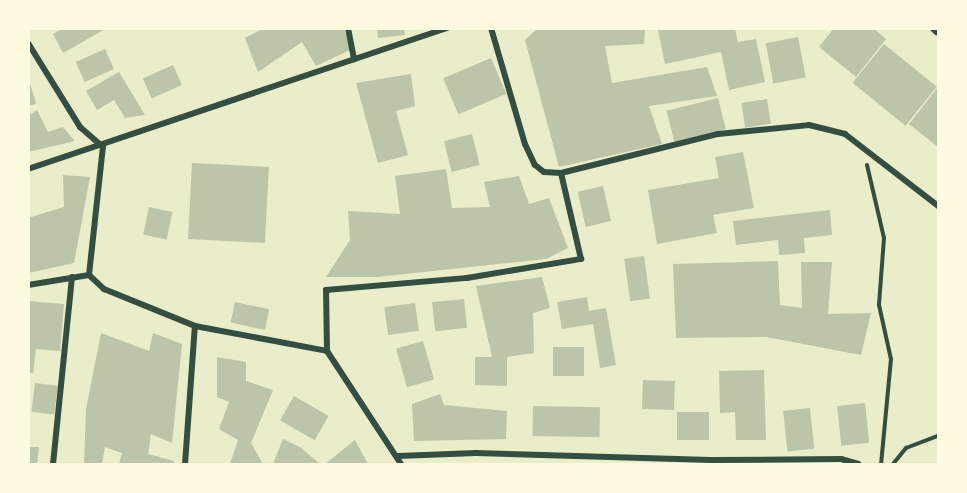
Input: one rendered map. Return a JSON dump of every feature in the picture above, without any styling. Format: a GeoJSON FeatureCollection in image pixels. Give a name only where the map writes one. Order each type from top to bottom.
{"type":"FeatureCollection","features":[{"type":"Feature","properties":{"kind":"street"},"geometry":{"type":"LineString","coordinates":[[348,28],[354,59]]}},
{"type":"Feature","properties":{"kind":"street"},"geometry":{"type":"LineString","coordinates":[[28,169],[103,147],[447,28]]}},
{"type":"Feature","properties":{"kind":"street"},"geometry":{"type":"LineString","coordinates":[[491,28],[525,144],[535,165],[544,172],[561,173],[752,129],[809,125],[846,134],[866,147],[939,206]]}},
{"type":"Feature","properties":{"kind":"street"},"geometry":{"type":"LineString","coordinates":[[28,43],[80,127],[103,147]]}},
{"type":"Feature","properties":{"kind":"street"},"geometry":{"type":"LineString","coordinates":[[89,275],[103,147]]}},
{"type":"Feature","properties":{"kind":"street"},"geometry":{"type":"LineString","coordinates":[[401,465],[398,456],[327,351],[326,290],[467,278],[581,259],[561,173]]}},
{"type":"Feature","properties":{"kind":"street"},"geometry":{"type":"LineString","coordinates":[[28,285],[89,275],[104,289],[195,326],[327,351]]}},
{"type":"Feature","properties":{"kind":"street"},"geometry":{"type":"LineString","coordinates":[[53,465],[72,277]]}},
{"type":"Feature","properties":{"kind":"street"},"geometry":{"type":"LineString","coordinates":[[185,465],[195,326]]}},
{"type":"Feature","properties":{"kind":"street"},"geometry":{"type":"LineString","coordinates":[[398,456],[476,453],[711,460],[841,459],[858,465]]}},
{"type":"Feature","properties":{"kind":"path"},"geometry":{"type":"LineString","coordinates":[[866,147],[868,177],[885,238],[879,305],[891,359],[881,465]]}},
{"type":"Feature","properties":{"kind":"path"},"geometry":{"type":"LineString","coordinates":[[893,465],[906,448],[936,436],[939,430]]}},
{"type":"Feature","properties":{"kind":"building"},"geometry":{"type":"Polygon","coordinates":[[[63,28],[107,28],[63,53],[53,34],[63,28]]]}},
{"type":"Feature","properties":{"kind":"building"},"geometry":{"type":"Polygon","coordinates":[[[264,28],[344,28],[350,50],[316,66],[302,42],[258,72],[245,38],[264,28]]]}},
{"type":"Feature","properties":{"kind":"building"},"geometry":{"type":"Polygon","coordinates":[[[377,28],[404,28],[405,35],[378,38],[377,28]]]}},
{"type":"Feature","properties":{"kind":"building"},"geometry":{"type":"Polygon","coordinates":[[[538,28],[645,28],[644,44],[605,46],[612,83],[707,67],[717,96],[649,106],[662,144],[559,167],[525,40],[538,28]]]}},
{"type":"Feature","properties":{"kind":"building"},"geometry":{"type":"Polygon","coordinates":[[[735,28],[738,42],[756,39],[765,82],[729,90],[721,52],[665,64],[658,30],[735,28]]]}},
{"type":"Feature","properties":{"kind":"building"},"geometry":{"type":"Polygon","coordinates":[[[834,28],[873,28],[886,39],[856,77],[819,47],[834,28]]]}},
{"type":"Feature","properties":{"kind":"building"},"geometry":{"type":"Polygon","coordinates":[[[798,37],[806,77],[773,84],[766,43],[798,37]]]}},
{"type":"Feature","properties":{"kind":"building"},"geometry":{"type":"Polygon","coordinates":[[[884,44],[937,87],[905,126],[853,83],[884,44]]]}},
{"type":"Feature","properties":{"kind":"building"},"geometry":{"type":"Polygon","coordinates":[[[105,49],[114,69],[85,82],[76,62],[105,49]]]}},
{"type":"Feature","properties":{"kind":"building"},"geometry":{"type":"Polygon","coordinates":[[[491,58],[506,94],[458,114],[443,78],[491,58]]]}},
{"type":"Feature","properties":{"kind":"building"},"geometry":{"type":"Polygon","coordinates":[[[173,65],[182,85],[152,99],[143,78],[173,65]]]}},
{"type":"Feature","properties":{"kind":"building"},"geometry":{"type":"Polygon","coordinates":[[[119,72],[145,115],[125,118],[114,100],[97,110],[86,91],[119,72]]]}},
{"type":"Feature","properties":{"kind":"building"},"geometry":{"type":"Polygon","coordinates":[[[411,74],[415,106],[396,111],[408,155],[378,163],[356,83],[411,74]]]}},
{"type":"Feature","properties":{"kind":"building"},"geometry":{"type":"Polygon","coordinates":[[[28,76],[36,104],[28,106],[28,76]]]}},
{"type":"Feature","properties":{"kind":"building"},"geometry":{"type":"Polygon","coordinates":[[[938,87],[938,147],[909,124],[938,87]]]}},
{"type":"Feature","properties":{"kind":"building"},"geometry":{"type":"Polygon","coordinates":[[[718,98],[726,129],[674,142],[667,111],[718,98]]]}},
{"type":"Feature","properties":{"kind":"building"},"geometry":{"type":"Polygon","coordinates":[[[767,99],[771,124],[745,128],[741,103],[767,99]]]}},
{"type":"Feature","properties":{"kind":"building"},"geometry":{"type":"Polygon","coordinates":[[[37,110],[48,132],[63,127],[75,141],[28,152],[28,116],[37,110]]]}},
{"type":"Feature","properties":{"kind":"building"},"geometry":{"type":"Polygon","coordinates":[[[472,134],[480,165],[452,172],[444,141],[472,134]]]}},
{"type":"Feature","properties":{"kind":"building"},"geometry":{"type":"Polygon","coordinates":[[[743,152],[754,208],[713,215],[717,233],[657,244],[648,190],[719,178],[715,157],[743,152]]]}},
{"type":"Feature","properties":{"kind":"building"},"geometry":{"type":"Polygon","coordinates":[[[192,163],[269,167],[265,243],[188,239],[192,163]]]}},
{"type":"Feature","properties":{"kind":"building"},"geometry":{"type":"Polygon","coordinates":[[[446,169],[452,208],[490,207],[484,182],[519,176],[529,204],[549,198],[568,248],[546,259],[377,277],[326,277],[350,240],[348,211],[400,214],[395,176],[446,169]]]}},
{"type":"Feature","properties":{"kind":"building"},"geometry":{"type":"Polygon","coordinates":[[[63,175],[90,177],[74,263],[28,273],[28,218],[64,207],[63,175]]]}},
{"type":"Feature","properties":{"kind":"building"},"geometry":{"type":"Polygon","coordinates":[[[603,186],[611,221],[586,227],[578,192],[603,186]]]}},
{"type":"Feature","properties":{"kind":"building"},"geometry":{"type":"Polygon","coordinates":[[[149,207],[172,212],[167,239],[143,234],[149,207]]]}},
{"type":"Feature","properties":{"kind":"building"},"geometry":{"type":"Polygon","coordinates":[[[830,210],[832,235],[804,238],[805,253],[779,255],[778,240],[736,245],[733,221],[830,210]]]}},
{"type":"Feature","properties":{"kind":"building"},"geometry":{"type":"Polygon","coordinates":[[[644,256],[650,299],[630,301],[624,259],[644,256]]]}},
{"type":"Feature","properties":{"kind":"building"},"geometry":{"type":"Polygon","coordinates":[[[778,261],[780,305],[802,308],[801,262],[832,262],[828,314],[871,313],[861,355],[766,337],[676,338],[673,264],[778,261]]]}},
{"type":"Feature","properties":{"kind":"building"},"geometry":{"type":"Polygon","coordinates":[[[542,277],[550,308],[533,313],[534,353],[507,357],[507,386],[475,385],[475,357],[492,357],[476,286],[542,277]]]}},
{"type":"Feature","properties":{"kind":"building"},"geometry":{"type":"Polygon","coordinates":[[[587,297],[589,311],[606,308],[616,365],[600,368],[593,324],[562,329],[557,302],[587,297]]]}},
{"type":"Feature","properties":{"kind":"building"},"geometry":{"type":"Polygon","coordinates":[[[464,299],[467,328],[435,331],[432,302],[464,299]]]}},
{"type":"Feature","properties":{"kind":"building"},"geometry":{"type":"Polygon","coordinates":[[[28,301],[64,304],[60,351],[36,349],[33,373],[28,372],[28,301]]]}},
{"type":"Feature","properties":{"kind":"building"},"geometry":{"type":"Polygon","coordinates":[[[235,302],[269,309],[265,330],[231,323],[235,302]]]}},
{"type":"Feature","properties":{"kind":"building"},"geometry":{"type":"Polygon","coordinates":[[[415,303],[419,331],[388,335],[384,307],[415,303]]]}},
{"type":"Feature","properties":{"kind":"building"},"geometry":{"type":"Polygon","coordinates":[[[101,333],[149,351],[153,333],[182,344],[172,443],[151,434],[148,454],[174,461],[174,464],[119,464],[122,453],[105,447],[102,464],[84,464],[86,409],[101,333]]]}},
{"type":"Feature","properties":{"kind":"building"},"geometry":{"type":"Polygon","coordinates":[[[423,341],[434,379],[407,387],[396,349],[423,341]]]}},
{"type":"Feature","properties":{"kind":"building"},"geometry":{"type":"Polygon","coordinates":[[[553,347],[584,347],[584,376],[553,376],[553,347]]]}},
{"type":"Feature","properties":{"kind":"building"},"geometry":{"type":"Polygon","coordinates":[[[217,357],[246,362],[246,381],[273,390],[251,443],[263,464],[230,464],[238,440],[219,429],[229,402],[217,397],[217,357]]]}},
{"type":"Feature","properties":{"kind":"building"},"geometry":{"type":"Polygon","coordinates":[[[764,370],[766,440],[736,440],[735,412],[720,413],[719,371],[764,370]]]}},
{"type":"Feature","properties":{"kind":"building"},"geometry":{"type":"Polygon","coordinates":[[[643,380],[675,381],[674,410],[642,409],[643,380]]]}},
{"type":"Feature","properties":{"kind":"building"},"geometry":{"type":"Polygon","coordinates":[[[35,383],[58,386],[54,415],[31,412],[35,383]]]}},
{"type":"Feature","properties":{"kind":"building"},"geometry":{"type":"Polygon","coordinates":[[[440,394],[444,405],[507,411],[506,439],[414,441],[412,404],[440,394]]]}},
{"type":"Feature","properties":{"kind":"building"},"geometry":{"type":"Polygon","coordinates":[[[294,396],[329,416],[315,440],[280,420],[294,396]]]}},
{"type":"Feature","properties":{"kind":"building"},"geometry":{"type":"Polygon","coordinates":[[[865,403],[869,443],[841,446],[837,406],[865,403]]]}},
{"type":"Feature","properties":{"kind":"building"},"geometry":{"type":"Polygon","coordinates":[[[533,406],[600,407],[599,437],[532,436],[533,406]]]}},
{"type":"Feature","properties":{"kind":"building"},"geometry":{"type":"Polygon","coordinates":[[[810,408],[814,449],[787,452],[783,411],[810,408]]]}},
{"type":"Feature","properties":{"kind":"building"},"geometry":{"type":"Polygon","coordinates":[[[677,412],[709,412],[709,440],[677,440],[677,412]]]}},
{"type":"Feature","properties":{"kind":"building"},"geometry":{"type":"Polygon","coordinates":[[[283,439],[300,447],[320,464],[273,464],[283,439]]]}},
{"type":"Feature","properties":{"kind":"building"},"geometry":{"type":"Polygon","coordinates":[[[355,440],[368,464],[325,464],[355,440]]]}},
{"type":"Feature","properties":{"kind":"building"},"geometry":{"type":"Polygon","coordinates":[[[28,447],[39,447],[37,464],[28,464],[28,447]]]}}]}
